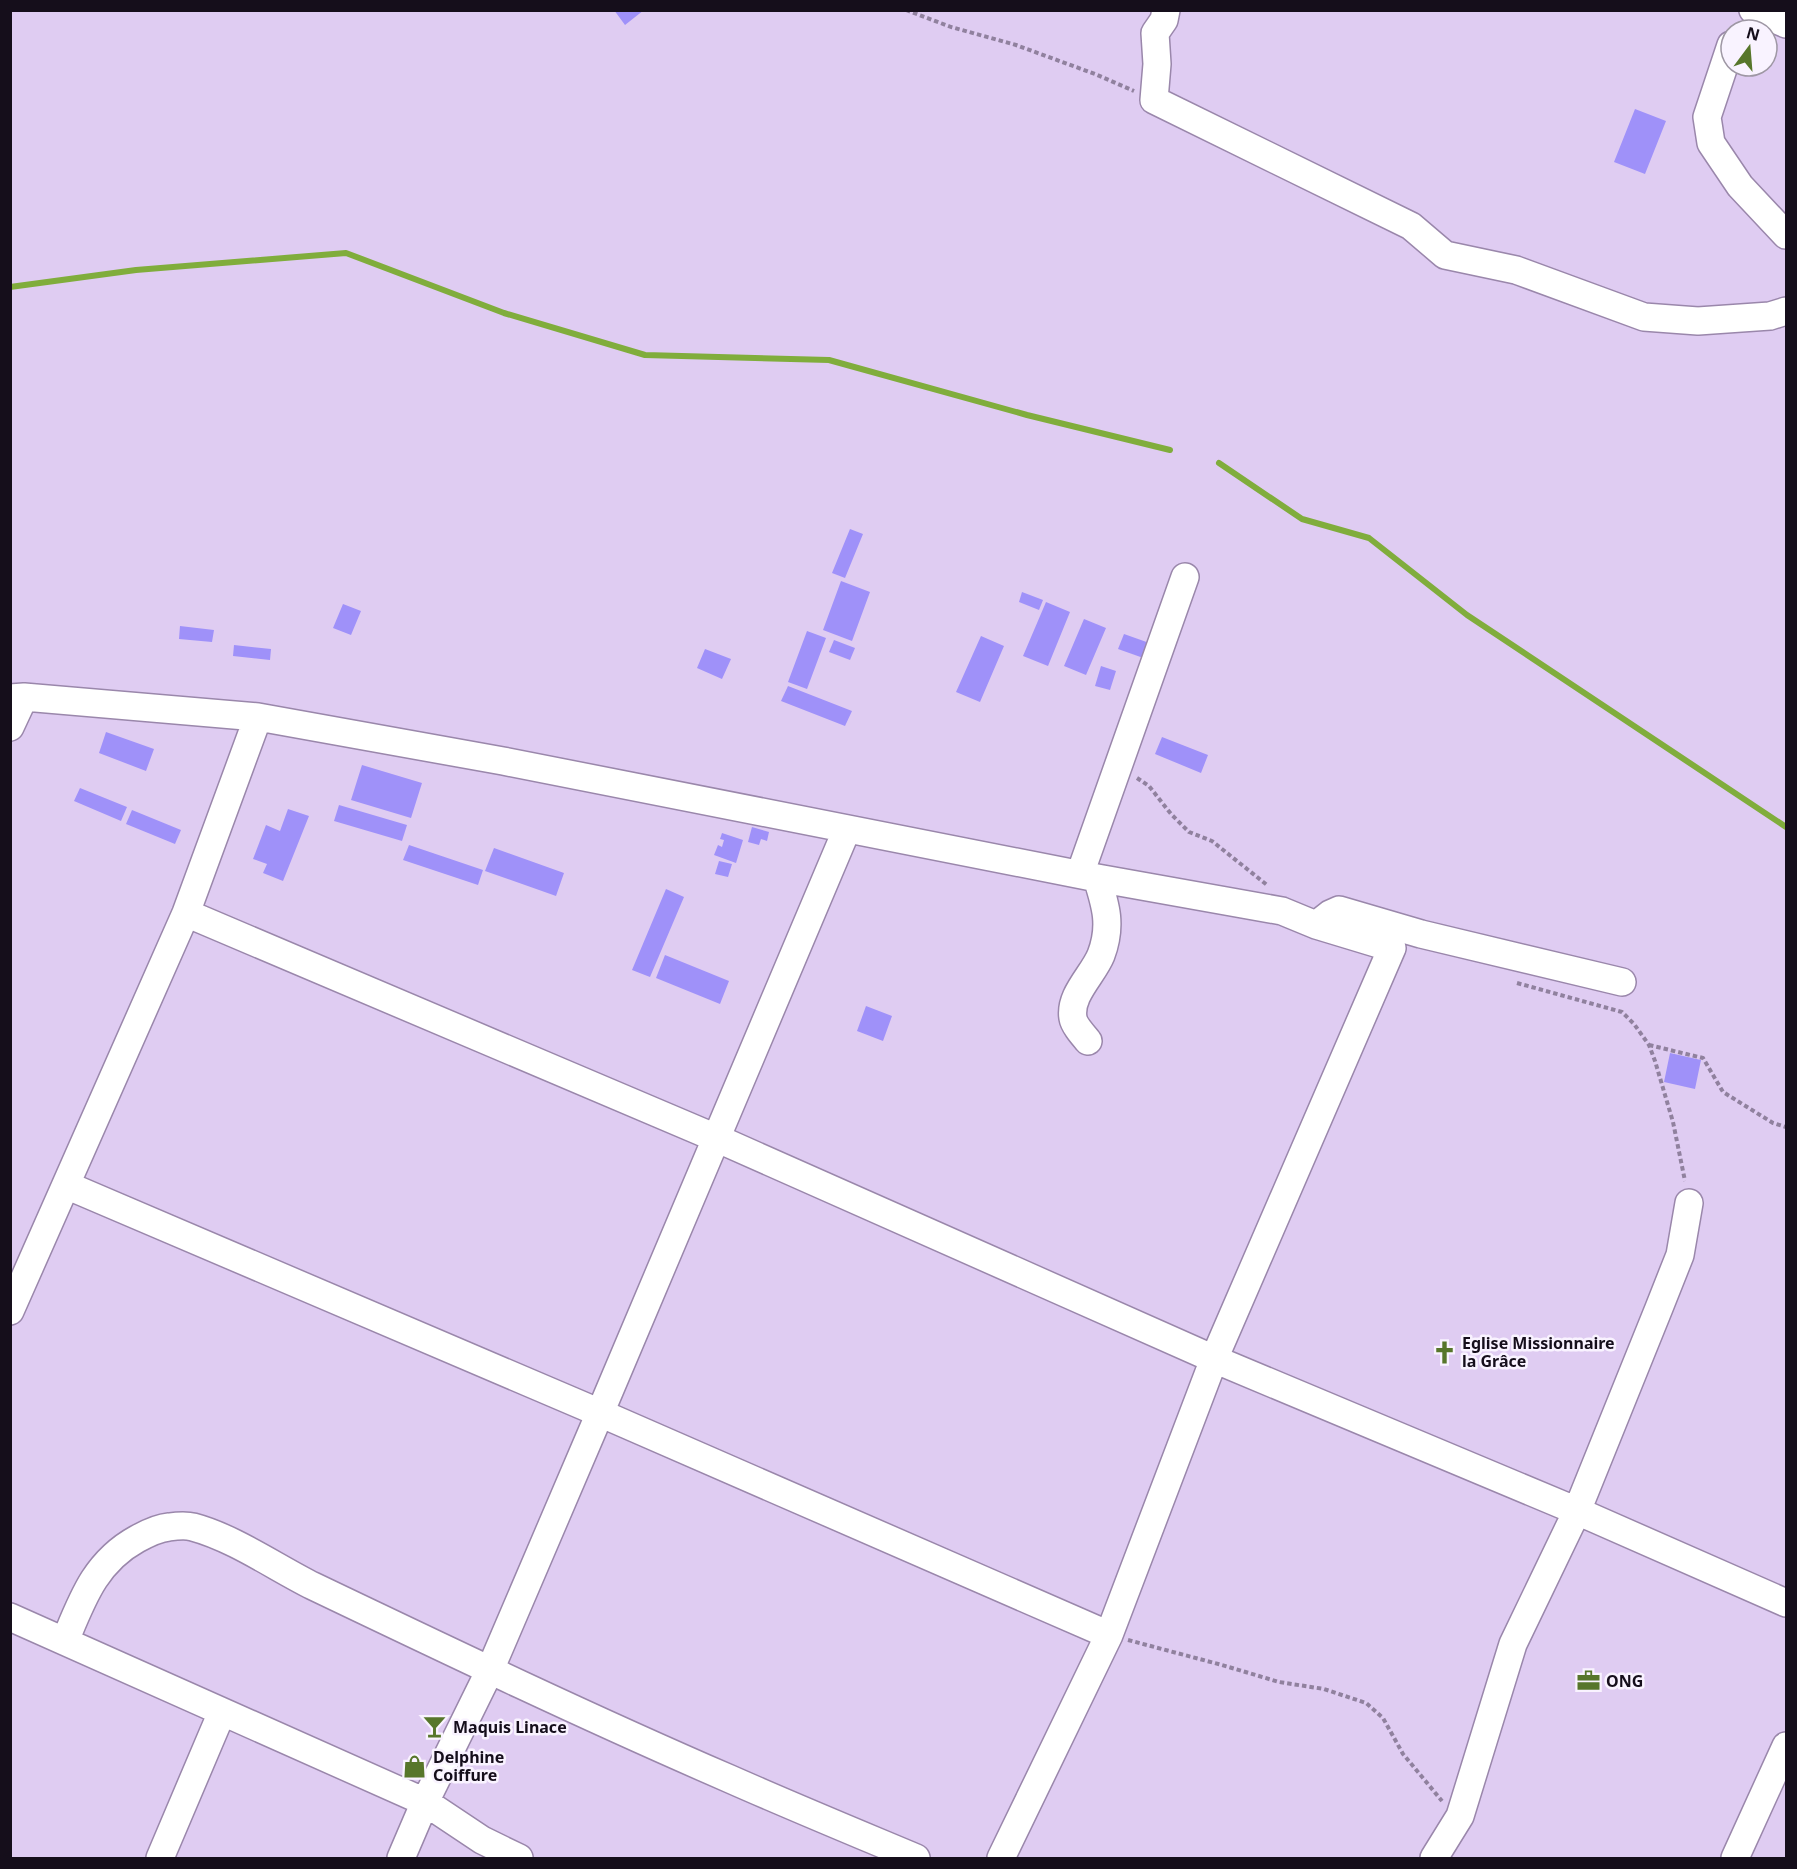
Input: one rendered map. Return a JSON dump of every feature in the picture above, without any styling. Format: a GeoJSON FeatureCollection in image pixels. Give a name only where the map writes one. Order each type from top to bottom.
{"type":"FeatureCollection","features":[{"type":"Feature","properties":{"kind":"street"},"geometry":{"type":"LineString","coordinates":[[1166,10],[1164,20],[1155,33],[1157,64],[1154,100],[1411,226],[1444,255],[1516,270],[1644,317],[1698,321],[1770,316],[1786,311]]}},
{"type":"Feature","properties":{"kind":"street"},"geometry":{"type":"LineString","coordinates":[[1753,10],[1786,24]]}},
{"type":"Feature","properties":{"kind":"street"},"geometry":{"type":"LineString","coordinates":[[1720,78],[1707,117],[1711,142],[1740,186],[1786,235]]}},
{"type":"Feature","properties":{"kind":"street"},"geometry":{"type":"LineString","coordinates":[[1088,1041],[1073,1019],[1074,1001],[1101,955],[1108,924],[1107,907],[1088,876],[1117,764],[1185,577]]}},
{"type":"Feature","properties":{"kind":"street"},"geometry":{"type":"LineString","coordinates":[[10,727],[17,697],[258,717],[503,761],[1088,876],[1282,911],[1316,925],[1392,948],[1214,1359],[1109,1635],[1001,1858]]}},
{"type":"Feature","properties":{"kind":"street"},"geometry":{"type":"LineString","coordinates":[[10,1311],[186,913],[258,717]]}},
{"type":"Feature","properties":{"kind":"street"},"geometry":{"type":"LineString","coordinates":[[401,1858],[424,1802],[490,1670],[847,829]]}},
{"type":"Feature","properties":{"kind":"street"},"geometry":{"type":"LineString","coordinates":[[1316,925],[1339,910],[1421,934],[1622,982]]}},
{"type":"Feature","properties":{"kind":"street"},"geometry":{"type":"LineString","coordinates":[[186,913],[716,1138],[1214,1359],[1577,1511],[1786,1603]]}},
{"type":"Feature","properties":{"kind":"street"},"geometry":{"type":"LineString","coordinates":[[66,1185],[600,1413],[1109,1635]]}},
{"type":"Feature","properties":{"kind":"street"},"geometry":{"type":"LineString","coordinates":[[1435,1858],[1460,1816],[1513,1644],[1577,1511],[1680,1255],[1689,1203]]}},
{"type":"Feature","properties":{"kind":"street"},"geometry":{"type":"LineString","coordinates":[[65,1641],[82,1599],[97,1573],[110,1557],[146,1534],[167,1527],[191,1526],[219,1536],[309,1584],[728,1779],[916,1858]]}},
{"type":"Feature","properties":{"kind":"street"},"geometry":{"type":"LineString","coordinates":[[10,1617],[424,1802],[482,1840],[519,1858]]}},
{"type":"Feature","properties":{"kind":"street"},"geometry":{"type":"LineString","coordinates":[[159,1858],[222,1712]]}},
{"type":"Feature","properties":{"kind":"street"},"geometry":{"type":"LineString","coordinates":[[1735,1858],[1786,1746]]}},
{"type":"Feature","properties":{"kind":"path"},"geometry":{"type":"LineString","coordinates":[[906,10],[951,27],[1016,45],[1095,74],[1154,100]]}},
{"type":"Feature","properties":{"kind":"path"},"geometry":{"type":"LineString","coordinates":[[1117,764],[1149,786],[1189,832],[1212,841],[1270,888],[1282,911]]}},
{"type":"Feature","properties":{"kind":"path"},"geometry":{"type":"LineString","coordinates":[[1507,980],[1622,1012],[1634,1024],[1649,1045],[1655,1061],[1673,1122],[1689,1203]]}},
{"type":"Feature","properties":{"kind":"path"},"geometry":{"type":"LineString","coordinates":[[1649,1045],[1703,1058],[1723,1092],[1773,1123],[1786,1127]]}},
{"type":"Feature","properties":{"kind":"path"},"geometry":{"type":"LineString","coordinates":[[1109,1635],[1279,1682],[1324,1689],[1366,1703],[1383,1718],[1403,1754],[1450,1810],[1460,1816]]}},
{"type":"Feature","properties":{"kind":"building"},"geometry":{"type":"Polygon","coordinates":[[[614,10],[644,10],[625,25],[614,10]]]}},
{"type":"Feature","properties":{"kind":"building"},"geometry":{"type":"Polygon","coordinates":[[[1635,109],[1666,121],[1645,174],[1614,162],[1635,109]]]}},
{"type":"Feature","properties":{"kind":"building"},"geometry":{"type":"Polygon","coordinates":[[[850,529],[863,534],[845,578],[832,573],[850,529]]]}},
{"type":"Feature","properties":{"kind":"building"},"geometry":{"type":"Polygon","coordinates":[[[841,581],[870,592],[852,641],[823,630],[841,581]]]}},
{"type":"Feature","properties":{"kind":"building"},"geometry":{"type":"Polygon","coordinates":[[[1022,592],[1043,600],[1039,610],[1019,602],[1022,592]]]}},
{"type":"Feature","properties":{"kind":"building"},"geometry":{"type":"Polygon","coordinates":[[[1046,602],[1070,612],[1048,666],[1023,656],[1046,602]]]}},
{"type":"Feature","properties":{"kind":"building"},"geometry":{"type":"Polygon","coordinates":[[[343,604],[361,611],[351,635],[333,628],[343,604]]]}},
{"type":"Feature","properties":{"kind":"building"},"geometry":{"type":"Polygon","coordinates":[[[1084,619],[1106,628],[1086,675],[1064,666],[1084,619]]]}},
{"type":"Feature","properties":{"kind":"building"},"geometry":{"type":"Polygon","coordinates":[[[180,626],[214,630],[212,642],[179,639],[180,626]]]}},
{"type":"Feature","properties":{"kind":"building"},"geometry":{"type":"Polygon","coordinates":[[[807,631],[826,638],[807,689],[788,682],[807,631]]]}},
{"type":"Feature","properties":{"kind":"building"},"geometry":{"type":"Polygon","coordinates":[[[1124,634],[1155,645],[1149,660],[1118,649],[1124,634]]]}},
{"type":"Feature","properties":{"kind":"building"},"geometry":{"type":"Polygon","coordinates":[[[981,636],[1004,646],[980,702],[956,692],[981,636]]]}},
{"type":"Feature","properties":{"kind":"building"},"geometry":{"type":"Polygon","coordinates":[[[834,640],[855,648],[850,660],[829,652],[834,640]]]}},
{"type":"Feature","properties":{"kind":"building"},"geometry":{"type":"Polygon","coordinates":[[[234,645],[271,649],[270,660],[233,656],[234,645]]]}},
{"type":"Feature","properties":{"kind":"building"},"geometry":{"type":"Polygon","coordinates":[[[705,649],[731,659],[722,679],[697,668],[705,649]]]}},
{"type":"Feature","properties":{"kind":"building"},"geometry":{"type":"Polygon","coordinates":[[[1101,666],[1116,671],[1110,690],[1095,686],[1101,666]]]}},
{"type":"Feature","properties":{"kind":"building"},"geometry":{"type":"Polygon","coordinates":[[[788,686],[852,711],[845,726],[781,701],[788,686]]]}},
{"type":"Feature","properties":{"kind":"building"},"geometry":{"type":"Polygon","coordinates":[[[106,732],[154,749],[146,771],[99,753],[106,732]]]}},
{"type":"Feature","properties":{"kind":"building"},"geometry":{"type":"Polygon","coordinates":[[[1162,737],[1208,755],[1201,773],[1155,754],[1162,737]]]}},
{"type":"Feature","properties":{"kind":"building"},"geometry":{"type":"Polygon","coordinates":[[[362,765],[422,783],[411,818],[351,800],[362,765]]]}},
{"type":"Feature","properties":{"kind":"building"},"geometry":{"type":"Polygon","coordinates":[[[80,788],[127,807],[121,821],[74,801],[80,788]]]}},
{"type":"Feature","properties":{"kind":"building"},"geometry":{"type":"Polygon","coordinates":[[[339,805],[407,825],[402,841],[334,821],[339,805]]]}},
{"type":"Feature","properties":{"kind":"building"},"geometry":{"type":"Polygon","coordinates":[[[288,809],[309,816],[283,881],[263,873],[267,864],[253,859],[266,825],[280,831],[288,809]]]}},
{"type":"Feature","properties":{"kind":"building"},"geometry":{"type":"Polygon","coordinates":[[[132,810],[181,830],[175,844],[126,824],[132,810]]]}},
{"type":"Feature","properties":{"kind":"building"},"geometry":{"type":"Polygon","coordinates":[[[752,827],[769,832],[767,841],[761,839],[759,845],[748,842],[752,827]]]}},
{"type":"Feature","properties":{"kind":"building"},"geometry":{"type":"Polygon","coordinates":[[[722,833],[743,840],[736,863],[714,855],[718,845],[722,847],[724,840],[720,839],[722,833]]]}},
{"type":"Feature","properties":{"kind":"building"},"geometry":{"type":"Polygon","coordinates":[[[409,845],[483,870],[478,885],[403,860],[409,845]]]}},
{"type":"Feature","properties":{"kind":"building"},"geometry":{"type":"Polygon","coordinates":[[[494,848],[564,873],[556,896],[485,871],[494,848]]]}},
{"type":"Feature","properties":{"kind":"building"},"geometry":{"type":"Polygon","coordinates":[[[719,861],[732,864],[728,877],[715,874],[719,861]]]}},
{"type":"Feature","properties":{"kind":"building"},"geometry":{"type":"Polygon","coordinates":[[[666,889],[684,897],[650,977],[632,970],[666,889]]]}},
{"type":"Feature","properties":{"kind":"building"},"geometry":{"type":"Polygon","coordinates":[[[665,955],[729,981],[720,1004],[656,978],[665,955]]]}},
{"type":"Feature","properties":{"kind":"building"},"geometry":{"type":"Polygon","coordinates":[[[866,1006],[892,1016],[883,1041],[857,1031],[866,1006]]]}},
{"type":"Feature","properties":{"kind":"building"},"geometry":{"type":"Polygon","coordinates":[[[1670,1053],[1701,1060],[1695,1089],[1664,1082],[1670,1053]]]}},
{"type":"Feature","properties":{"kind":"waterway"},"geometry":{"type":"LineString","coordinates":[[10,287],[136,270],[346,253],[504,313],[645,355],[829,360],[1027,415],[1170,450]]}},
{"type":"Feature","properties":{"kind":"waterway"},"geometry":{"type":"LineString","coordinates":[[1219,463],[1302,519],[1369,538],[1467,615],[1786,827]]}},
{"type":"Feature","properties":{"kind":"place","name":"Eglise Missionnaire la Grâce"},"geometry":{"type":"Point","coordinates":[1444,1352]}},
{"type":"Feature","properties":{"kind":"place","name":"ONG"},"geometry":{"type":"Point","coordinates":[1588,1681]}},
{"type":"Feature","properties":{"kind":"place","name":"Maquis Linace"},"geometry":{"type":"Point","coordinates":[435,1727]}},
{"type":"Feature","properties":{"kind":"place","name":"Delphine Coiffure"},"geometry":{"type":"Point","coordinates":[415,1766]}}]}
